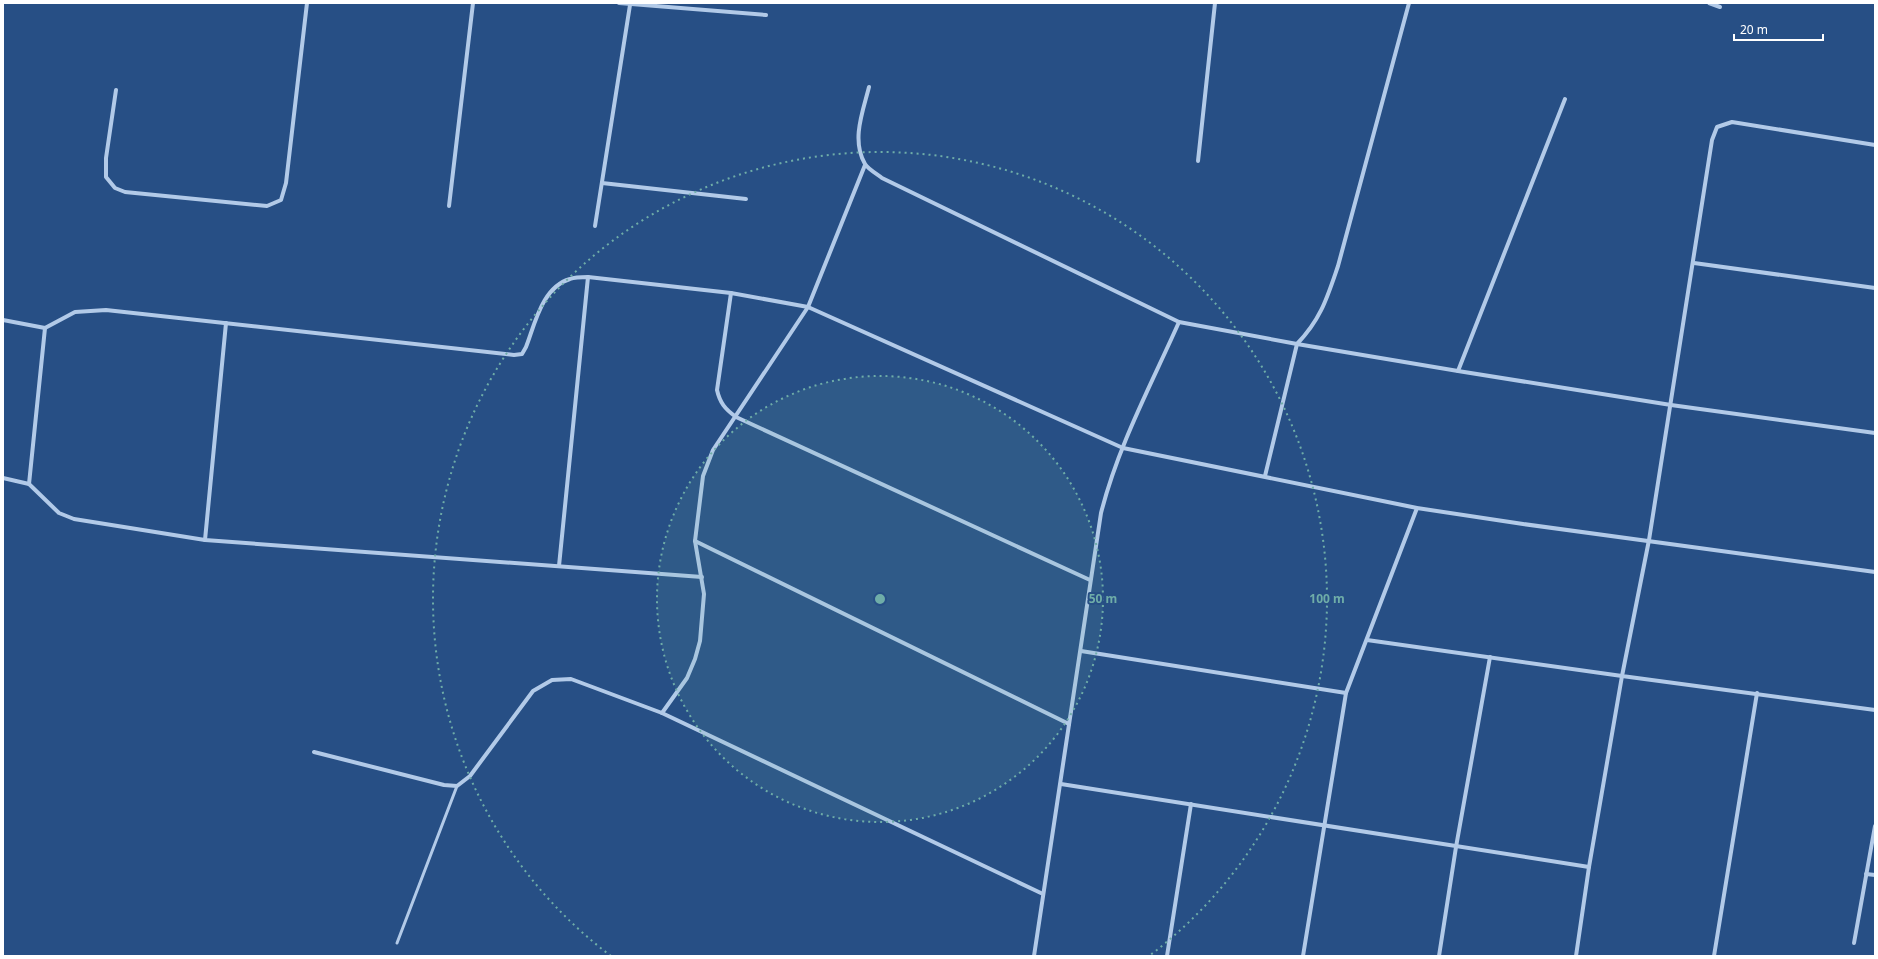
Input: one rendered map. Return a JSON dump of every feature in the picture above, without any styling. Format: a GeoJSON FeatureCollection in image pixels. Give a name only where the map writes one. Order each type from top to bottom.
{"type":"FeatureCollection","features":[{"type":"Feature","properties":{"kind":"street"},"geometry":{"type":"LineString","coordinates":[[116,90],[106,164],[106,177],[115,188],[125,192],[267,206],[281,200],[286,183],[307,3]]}},
{"type":"Feature","properties":{"kind":"street"},"geometry":{"type":"LineString","coordinates":[[449,206],[473,3]]}},
{"type":"Feature","properties":{"kind":"street"},"geometry":{"type":"LineString","coordinates":[[619,3],[766,15]]}},
{"type":"Feature","properties":{"kind":"street"},"geometry":{"type":"LineString","coordinates":[[1198,161],[1215,3]]}},
{"type":"Feature","properties":{"kind":"street"},"geometry":{"type":"LineString","coordinates":[[1264,476],[1297,344],[1311,329],[1324,307],[1338,266],[1409,3]]}},
{"type":"Feature","properties":{"kind":"street"},"geometry":{"type":"LineString","coordinates":[[1709,3],[1720,7]]}},
{"type":"Feature","properties":{"kind":"street"},"geometry":{"type":"LineString","coordinates":[[595,226],[630,5]]}},
{"type":"Feature","properties":{"kind":"street"},"geometry":{"type":"LineString","coordinates":[[869,87],[858,131],[858,146],[865,165],[882,178],[1179,322],[1297,344],[1671,405],[1875,433]]}},
{"type":"Feature","properties":{"kind":"street"},"geometry":{"type":"LineString","coordinates":[[1458,370],[1565,99]]}},
{"type":"Feature","properties":{"kind":"street"},"geometry":{"type":"LineString","coordinates":[[1576,956],[1589,867],[1622,676],[1649,540],[1694,263],[1712,140],[1717,127],[1732,122],[1875,145]]}},
{"type":"Feature","properties":{"kind":"street"},"geometry":{"type":"LineString","coordinates":[[662,713],[687,678],[695,659],[700,641],[704,594],[695,541],[703,476],[713,450],[808,307],[865,165]]}},
{"type":"Feature","properties":{"kind":"street"},"geometry":{"type":"LineString","coordinates":[[602,183],[746,199]]}},
{"type":"Feature","properties":{"kind":"street"},"geometry":{"type":"LineString","coordinates":[[1694,263],[1875,288]]}},
{"type":"Feature","properties":{"kind":"street"},"geometry":{"type":"LineString","coordinates":[[559,566],[588,277]]}},
{"type":"Feature","properties":{"kind":"street"},"geometry":{"type":"LineString","coordinates":[[3,320],[44,328],[75,312],[106,310],[514,355],[522,354],[526,348],[543,302],[553,287],[569,279],[588,277],[731,293],[808,307],[1123,448],[1417,508],[1875,572]]}},
{"type":"Feature","properties":{"kind":"street"},"geometry":{"type":"LineString","coordinates":[[731,293],[717,390],[720,402],[736,417],[1090,580]]}},
{"type":"Feature","properties":{"kind":"street"},"geometry":{"type":"LineString","coordinates":[[1034,956],[1101,513],[1110,479],[1179,322]]}},
{"type":"Feature","properties":{"kind":"street"},"geometry":{"type":"LineString","coordinates":[[205,540],[226,323]]}},
{"type":"Feature","properties":{"kind":"street"},"geometry":{"type":"LineString","coordinates":[[29,484],[44,328]]}},
{"type":"Feature","properties":{"kind":"street"},"geometry":{"type":"LineString","coordinates":[[3,478],[29,484],[59,513],[74,519],[205,540],[702,577]]}},
{"type":"Feature","properties":{"kind":"street"},"geometry":{"type":"LineString","coordinates":[[1303,956],[1323,825],[1346,693],[1417,508]]}},
{"type":"Feature","properties":{"kind":"street"},"geometry":{"type":"LineString","coordinates":[[695,541],[1069,724]]}},
{"type":"Feature","properties":{"kind":"street"},"geometry":{"type":"LineString","coordinates":[[1367,640],[1875,710]]}},
{"type":"Feature","properties":{"kind":"street"},"geometry":{"type":"LineString","coordinates":[[1081,650],[1346,693]]}},
{"type":"Feature","properties":{"kind":"street"},"geometry":{"type":"LineString","coordinates":[[1439,956],[1456,847],[1490,657]]}},
{"type":"Feature","properties":{"kind":"street"},"geometry":{"type":"LineString","coordinates":[[314,752],[444,785],[457,786],[470,776],[533,691],[552,680],[571,679],[662,713],[1043,894]]}},
{"type":"Feature","properties":{"kind":"street"},"geometry":{"type":"LineString","coordinates":[[1714,956],[1757,693]]}},
{"type":"Feature","properties":{"kind":"street"},"geometry":{"type":"LineString","coordinates":[[1061,784],[1589,867]]}},
{"type":"Feature","properties":{"kind":"street"},"geometry":{"type":"LineString","coordinates":[[1168,956],[1191,804]]}},
{"type":"Feature","properties":{"kind":"street"},"geometry":{"type":"LineString","coordinates":[[1854,943],[1875,826]]}},
{"type":"Feature","properties":{"kind":"street"},"geometry":{"type":"LineString","coordinates":[[1866,874],[1875,875]]}},
{"type":"Feature","properties":{"kind":"lane"},"geometry":{"type":"LineString","coordinates":[[397,943],[457,786]]}}]}
